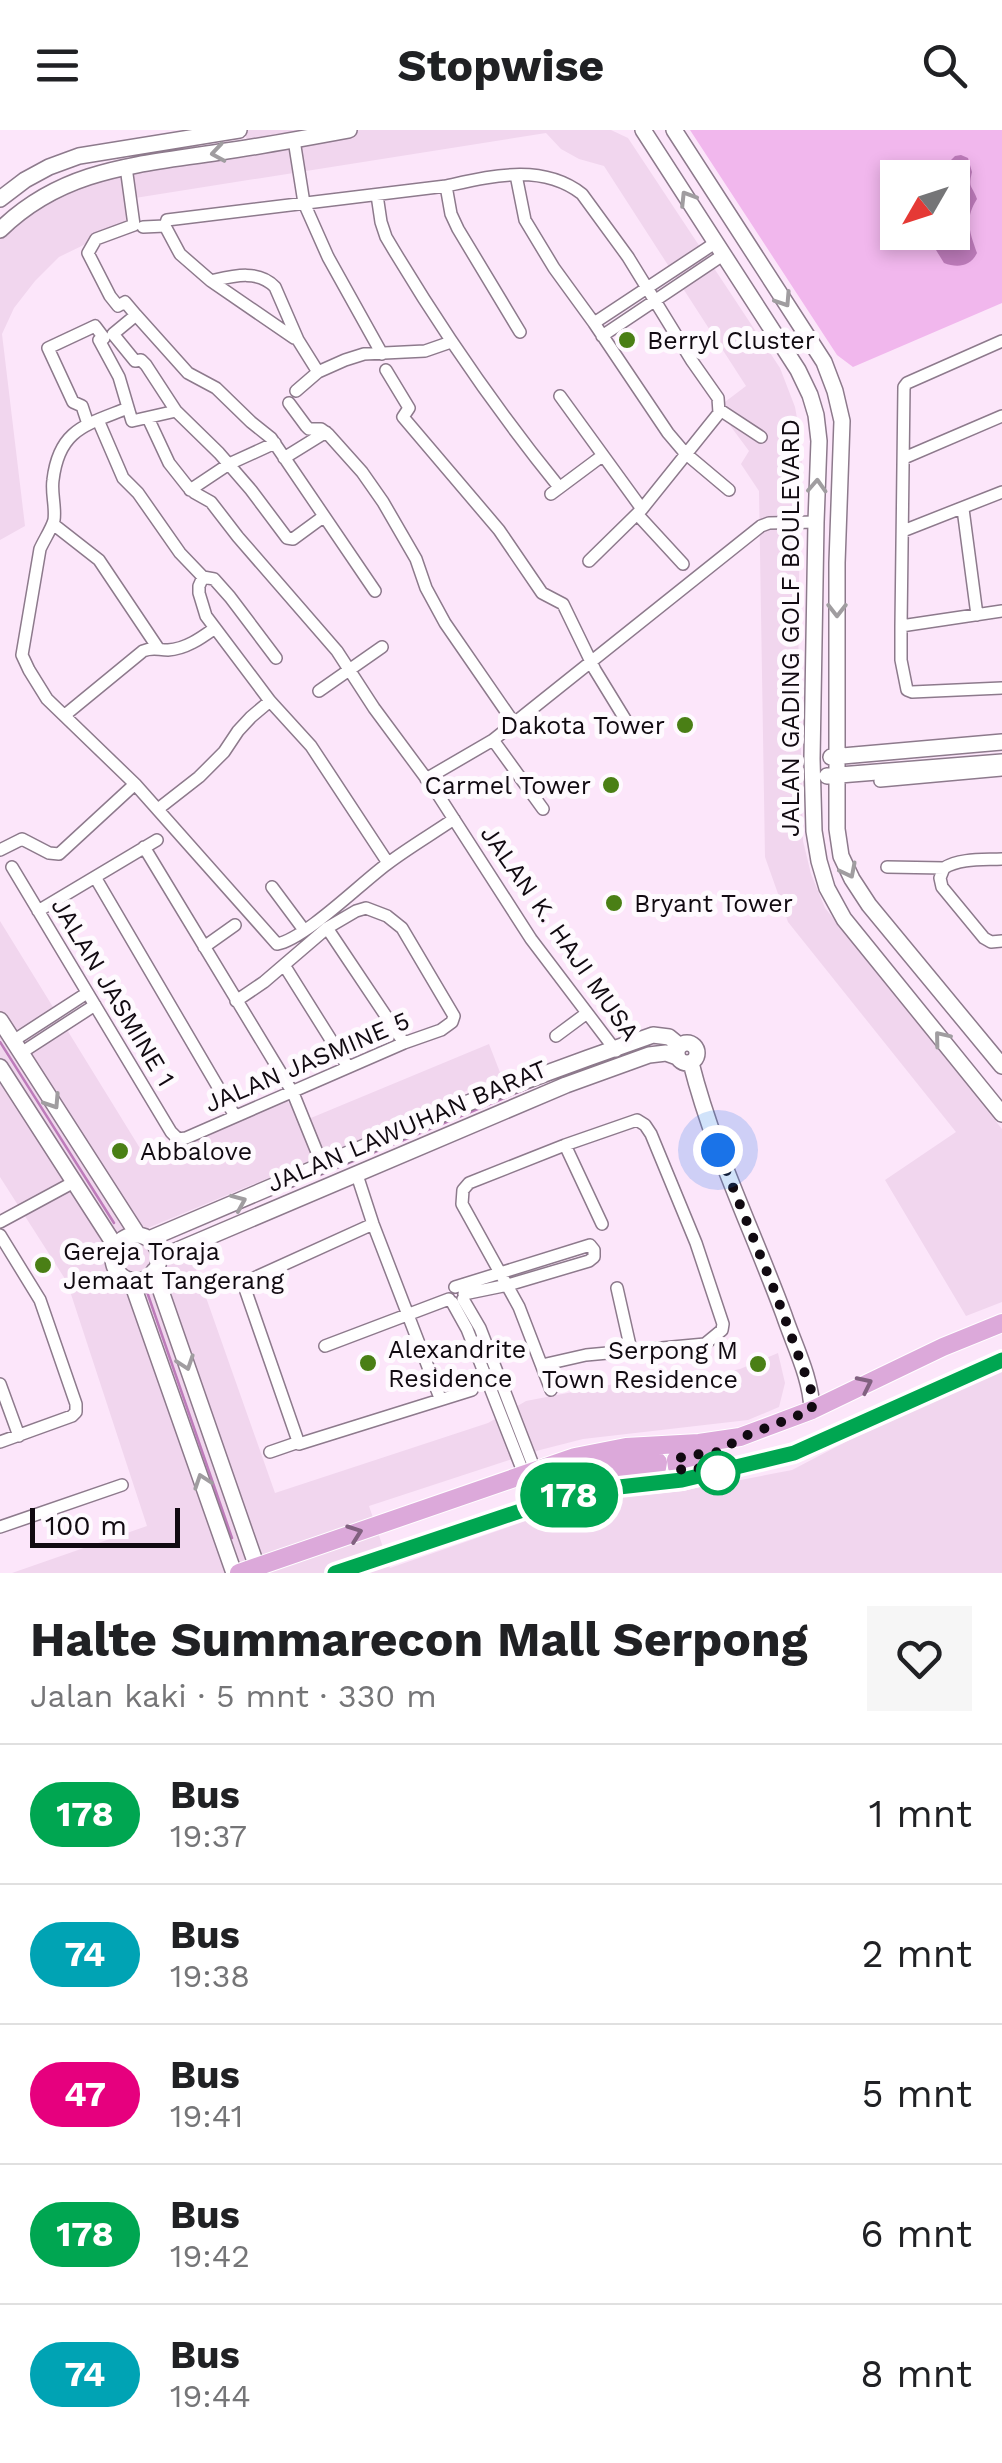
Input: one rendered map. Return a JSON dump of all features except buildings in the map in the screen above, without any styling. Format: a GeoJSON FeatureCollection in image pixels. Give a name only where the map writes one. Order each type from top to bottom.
{"type":"FeatureCollection","features":[{"type":"Feature","properties":{"kind":"main road"},"geometry":{"type":"LineString","coordinates":[[754,1464],[734,1461],[685,1471],[677,1468],[676,1460],[719,1452],[816,1401],[1002,1323]]}},
{"type":"Feature","properties":{"kind":"main road"},"geometry":{"type":"LineString","coordinates":[[335,1573],[565,1496],[682,1480],[794,1453],[1002,1360]]}},
{"type":"Feature","properties":{"kind":"main road"},"geometry":{"type":"LineString","coordinates":[[243,1571],[575,1456],[626,1447],[740,1438]]}},
{"type":"Feature","properties":{"kind":"main road"},"geometry":{"type":"LineString","coordinates":[[575,1456],[594,1464],[645,1456],[658,1462],[652,1471],[618,1474],[592,1490]]}},
{"type":"Feature","properties":{"kind":"street"},"geometry":{"type":"LineString","coordinates":[[0,199],[48,167],[79,156],[239,130]]}},
{"type":"Feature","properties":{"kind":"street"},"geometry":{"type":"LineString","coordinates":[[0,230],[18,213],[80,178],[348,130]]}},
{"type":"Feature","properties":{"kind":"street","name":"JALAN GADING GOLF BOULEVARD"},"geometry":{"type":"LineString","coordinates":[[644,130],[798,370],[816,415],[819,442],[814,831],[827,888],[841,914],[1002,1114]]}},
{"type":"Feature","properties":{"kind":"street","name":"JALAN GADING GOLF BOULEVARD"},"geometry":{"type":"LineString","coordinates":[[674,130],[824,362],[842,421],[836,776],[840,856],[868,905],[1002,1066]]}},
{"type":"Feature","properties":{"kind":"street"},"geometry":{"type":"LineString","coordinates":[[294,140],[304,203],[328,256],[382,354]]}},
{"type":"Feature","properties":{"kind":"street"},"geometry":{"type":"LineString","coordinates":[[126,167],[134,225],[96,240],[88,253],[110,296],[118,306],[124,302],[188,373],[216,388],[274,443],[375,591]]}},
{"type":"Feature","properties":{"kind":"street"},"geometry":{"type":"LineString","coordinates":[[516,175],[522,212],[554,268],[668,433],[730,490]]}},
{"type":"Feature","properties":{"kind":"street"},"geometry":{"type":"LineString","coordinates":[[165,226],[169,220],[484,178],[557,178],[582,194],[628,257],[718,398],[720,410],[762,437]]}},
{"type":"Feature","properties":{"kind":"street"},"geometry":{"type":"LineString","coordinates":[[446,186],[458,229],[520,332]]}},
{"type":"Feature","properties":{"kind":"street"},"geometry":{"type":"LineString","coordinates":[[377,195],[386,238],[451,342],[555,490],[602,456]]}},
{"type":"Feature","properties":{"kind":"street"},"geometry":{"type":"LineString","coordinates":[[143,227],[165,226]]}},
{"type":"Feature","properties":{"kind":"street"},"geometry":{"type":"LineString","coordinates":[[165,226],[180,254],[211,281],[298,340]]}},
{"type":"Feature","properties":{"kind":"street"},"geometry":{"type":"LineString","coordinates":[[594,323],[647,288],[719,249]]}},
{"type":"Feature","properties":{"kind":"street"},"geometry":{"type":"LineString","coordinates":[[602,336],[719,249]]}},
{"type":"Feature","properties":{"kind":"street"},"geometry":{"type":"LineString","coordinates":[[211,281],[252,276],[270,280],[318,372]]}},
{"type":"Feature","properties":{"kind":"street"},"geometry":{"type":"LineString","coordinates":[[136,315],[99,340],[119,377],[133,422],[176,411]]}},
{"type":"Feature","properties":{"kind":"street"},"geometry":{"type":"LineString","coordinates":[[276,658],[214,579],[203,577],[180,552],[119,473],[93,422],[82,406],[72,402],[48,348],[95,326],[132,358],[146,364],[176,411],[229,464],[286,538],[293,539],[324,517]]}},
{"type":"Feature","properties":{"kind":"street"},"geometry":{"type":"LineString","coordinates":[[1002,341],[906,384],[901,626],[906,690],[1002,688]]}},
{"type":"Feature","properties":{"kind":"street"},"geometry":{"type":"LineString","coordinates":[[296,390],[318,372],[364,354],[425,351],[451,342]]}},
{"type":"Feature","properties":{"kind":"street"},"geometry":{"type":"LineString","coordinates":[[386,370],[408,408],[403,417],[499,530],[542,593],[563,604],[591,662],[626,720]]}},
{"type":"Feature","properties":{"kind":"street"},"geometry":{"type":"LineString","coordinates":[[560,396],[639,511],[683,564]]}},
{"type":"Feature","properties":{"kind":"street"},"geometry":{"type":"LineString","coordinates":[[289,403],[309,429],[326,432],[362,472],[416,559],[444,624],[514,723]]}},
{"type":"Feature","properties":{"kind":"street"},"geometry":{"type":"LineString","coordinates":[[128,408],[71,434],[60,447],[52,482],[53,524],[40,549],[22,654],[47,699],[135,784],[275,943],[285,943],[304,930],[388,863],[454,820]]}},
{"type":"Feature","properties":{"kind":"street"},"geometry":{"type":"LineString","coordinates":[[589,561],[639,511],[720,410]]}},
{"type":"Feature","properties":{"kind":"street"},"geometry":{"type":"LineString","coordinates":[[904,458],[1002,416]]}},
{"type":"Feature","properties":{"kind":"street","name":"JALAN K. HAJI MUSA"},"geometry":{"type":"LineString","coordinates":[[148,418],[169,463],[190,490],[211,502],[350,669],[531,940],[623,1064]]}},
{"type":"Feature","properties":{"kind":"street"},"geometry":{"type":"LineString","coordinates":[[284,458],[326,432]]}},
{"type":"Feature","properties":{"kind":"street"},"geometry":{"type":"LineString","coordinates":[[190,490],[229,464],[274,443]]}},
{"type":"Feature","properties":{"kind":"street"},"geometry":{"type":"LineString","coordinates":[[903,531],[1002,492]]}},
{"type":"Feature","properties":{"kind":"street"},"geometry":{"type":"LineString","coordinates":[[964,508],[977,615]]}},
{"type":"Feature","properties":{"kind":"street"},"geometry":{"type":"LineString","coordinates":[[426,778],[494,740],[761,526],[816,522]]}},
{"type":"Feature","properties":{"kind":"street"},"geometry":{"type":"LineString","coordinates":[[53,524],[99,560],[158,648]]}},
{"type":"Feature","properties":{"kind":"street"},"geometry":{"type":"LineString","coordinates":[[203,577],[200,600],[206,616],[270,701],[310,746],[388,863]]}},
{"type":"Feature","properties":{"kind":"street"},"geometry":{"type":"LineString","coordinates":[[901,626],[1002,612]]}},
{"type":"Feature","properties":{"kind":"street"},"geometry":{"type":"LineString","coordinates":[[66,716],[142,650],[167,650],[196,642],[215,628]]}},
{"type":"Feature","properties":{"kind":"street"},"geometry":{"type":"LineString","coordinates":[[320,691],[382,647]]}},
{"type":"Feature","properties":{"kind":"street"},"geometry":{"type":"LineString","coordinates":[[158,809],[224,752],[238,731],[270,701]]}},
{"type":"Feature","properties":{"kind":"street"},"geometry":{"type":"LineString","coordinates":[[494,740],[543,809]]}},
{"type":"Feature","properties":{"kind":"street"},"geometry":{"type":"LineString","coordinates":[[813,767],[837,757],[1002,742]]}},
{"type":"Feature","properties":{"kind":"street"},"geometry":{"type":"LineString","coordinates":[[813,767],[836,776],[1002,762]]}},
{"type":"Feature","properties":{"kind":"street"},"geometry":{"type":"LineString","coordinates":[[880,781],[1002,770]]}},
{"type":"Feature","properties":{"kind":"street"},"geometry":{"type":"LineString","coordinates":[[0,850],[22,839],[49,854],[58,854],[135,784]]}},
{"type":"Feature","properties":{"kind":"street"},"geometry":{"type":"LineString","coordinates":[[38,911],[157,840]]}},
{"type":"Feature","properties":{"kind":"street"},"geometry":{"type":"LineString","coordinates":[[144,847],[293,1093],[322,1167]]}},
{"type":"Feature","properties":{"kind":"street"},"geometry":{"type":"LineString","coordinates":[[1002,858],[950,864],[940,878],[942,887],[984,938],[1002,941]]}},
{"type":"Feature","properties":{"kind":"street","name":"JALAN JASMINE 1"},"geometry":{"type":"LineString","coordinates":[[12,867],[178,1139]]}},
{"type":"Feature","properties":{"kind":"street"},"geometry":{"type":"LineString","coordinates":[[887,867],[944,868]]}},
{"type":"Feature","properties":{"kind":"street"},"geometry":{"type":"LineString","coordinates":[[95,878],[236,1116]]}},
{"type":"Feature","properties":{"kind":"street"},"geometry":{"type":"LineString","coordinates":[[272,887],[304,930]]}},
{"type":"Feature","properties":{"kind":"street","name":"JALAN JASMINE 5"},"geometry":{"type":"LineString","coordinates":[[178,1139],[442,1030],[452,1022],[454,1016],[402,928],[387,916],[366,908],[328,928]]}},
{"type":"Feature","properties":{"kind":"street"},"geometry":{"type":"LineString","coordinates":[[204,947],[236,925]]}},
{"type":"Feature","properties":{"kind":"street"},"geometry":{"type":"LineString","coordinates":[[236,1001],[328,928],[404,1043]]}},
{"type":"Feature","properties":{"kind":"street"},"geometry":{"type":"LineString","coordinates":[[284,965],[348,1067]]}},
{"type":"Feature","properties":{"kind":"street"},"geometry":{"type":"LineString","coordinates":[[17,1047],[87,993]]}},
{"type":"Feature","properties":{"kind":"street"},"geometry":{"type":"LineString","coordinates":[[17,1047],[95,1006]]}},
{"type":"Feature","properties":{"kind":"street"},"geometry":{"type":"LineString","coordinates":[[556,1036],[588,1013]]}},
{"type":"Feature","properties":{"kind":"street"},"geometry":{"type":"LineString","coordinates":[[0,1020],[143,1237],[158,1250],[156,1264],[243,1571]]}},
{"type":"Feature","properties":{"kind":"street"},"geometry":{"type":"LineString","coordinates":[[156,1264],[144,1280],[130,1280],[115,1267],[113,1254],[125,1238],[143,1237],[322,1167],[488,1095],[652,1035],[669,1038],[683,1055],[816,1401]]}},
{"type":"Feature","properties":{"kind":"street","name":"JALAN LAWUHAN BARAT"},"geometry":{"type":"LineString","coordinates":[[156,1264],[566,1085],[658,1053],[683,1055]]}},
{"type":"Feature","properties":{"kind":"street"},"geometry":{"type":"LineString","coordinates":[[0,1067],[116,1247]]}},
{"type":"Feature","properties":{"kind":"street"},"geometry":{"type":"LineString","coordinates":[[561,1068],[566,1085]]}},
{"type":"Feature","properties":{"kind":"street"},"geometry":{"type":"LineString","coordinates":[[542,1364],[586,1354],[705,1344],[722,1330],[696,1243],[645,1125],[636,1120],[469,1183],[463,1190],[462,1204],[528,1325],[550,1390]]}},
{"type":"Feature","properties":{"kind":"street"},"geometry":{"type":"LineString","coordinates":[[565,1145],[602,1224]]}},
{"type":"Feature","properties":{"kind":"street"},"geometry":{"type":"LineString","coordinates":[[357,1175],[440,1398]]}},
{"type":"Feature","properties":{"kind":"street"},"geometry":{"type":"LineString","coordinates":[[0,1222],[74,1182]]}},
{"type":"Feature","properties":{"kind":"street"},"geometry":{"type":"LineString","coordinates":[[299,1442],[244,1282],[373,1224]]}},
{"type":"Feature","properties":{"kind":"street"},"geometry":{"type":"LineString","coordinates":[[0,1235],[40,1300],[76,1404],[76,1412],[0,1442]]}},
{"type":"Feature","properties":{"kind":"street"},"geometry":{"type":"LineString","coordinates":[[324,1346],[456,1296],[501,1273],[567,1254],[585,1244],[594,1250],[589,1261],[456,1296]]}},
{"type":"Feature","properties":{"kind":"street"},"geometry":{"type":"LineString","coordinates":[[130,1280],[243,1571]]}},
{"type":"Feature","properties":{"kind":"street"},"geometry":{"type":"LineString","coordinates":[[618,1288],[630,1350]]}},
{"type":"Feature","properties":{"kind":"street"},"geometry":{"type":"LineString","coordinates":[[456,1296],[530,1472]]}},
{"type":"Feature","properties":{"kind":"street"},"geometry":{"type":"LineString","coordinates":[[0,1384],[19,1436]]}},
{"type":"Feature","properties":{"kind":"street"},"geometry":{"type":"LineString","coordinates":[[270,1452],[472,1390]]}},
{"type":"Feature","properties":{"kind":"street"},"geometry":{"type":"LineString","coordinates":[[0,1527],[122,1485]]}},
{"type":"Feature","properties":{"kind":"shaded area"},"geometry":{"type":"Polygon","coordinates":[[[243,130],[611,130],[628,138],[780,368],[795,407],[802,446],[798,624],[803,841],[825,908],[1002,1129],[1002,1302],[966,1316],[885,1180],[956,1132],[788,922],[765,857],[759,491],[741,464],[749,451],[717,408],[746,386],[604,166],[561,149],[546,133],[135,198],[130,167],[250,146],[243,130]]]}},
{"type":"Feature","properties":{"kind":"shaded area"},"geometry":{"type":"Polygon","coordinates":[[[690,130],[1002,130],[1002,303],[853,367],[837,355],[690,130]]]}},
{"type":"Feature","properties":{"kind":"shaded area"},"geometry":{"type":"Polygon","coordinates":[[[970,165],[977,199],[970,216],[970,165]]]}},
{"type":"Feature","properties":{"kind":"shaded area"},"geometry":{"type":"Polygon","coordinates":[[[119,168],[129,223],[59,257],[14,308],[2,334],[25,526],[0,540],[0,232],[34,202],[119,168]]]}},
{"type":"Feature","properties":{"kind":"shaded area"},"geometry":{"type":"Polygon","coordinates":[[[970,232],[977,253],[971,261],[958,266],[944,263],[936,250],[970,250],[970,232]]]}},
{"type":"Feature","properties":{"kind":"shaded area"},"geometry":{"type":"Polygon","coordinates":[[[0,921],[146,1158],[286,1100],[306,1120],[489,1044],[501,1075],[355,1142],[143,1230],[158,1266],[190,1252],[275,1493],[488,1423],[526,1401],[614,1384],[677,1382],[740,1369],[778,1353],[785,1383],[779,1407],[748,1420],[583,1439],[369,1506],[390,1568],[589,1499],[639,1490],[704,1487],[792,1470],[903,1412],[1002,1367],[1002,1573],[12,1573],[147,1526],[67,1282],[0,1177],[0,921]]]}},
{"type":"Feature","properties":{"kind":"waterway"},"geometry":{"type":"LineString","coordinates":[[0,1042],[114,1223]]}},
{"type":"Feature","properties":{"kind":"waterway"},"geometry":{"type":"LineString","coordinates":[[291,1187],[533,1086]]}},
{"type":"Feature","properties":{"kind":"waterway"},"geometry":{"type":"LineString","coordinates":[[145,1286],[232,1538]]}},
{"type":"Feature","properties":{"kind":"bus line","name":"178"},"geometry":{"type":"LineString","coordinates":[[335,1573],[565,1496],[682,1480],[794,1453],[1002,1360]]}},
{"type":"Feature","properties":{"kind":"place","name":"Berryl Cluster"},"geometry":{"type":"Point","coordinates":[627,340]}},
{"type":"Feature","properties":{"kind":"place","name":"Dakota Tower"},"geometry":{"type":"Point","coordinates":[685,725]}},
{"type":"Feature","properties":{"kind":"place","name":"Carmel Tower"},"geometry":{"type":"Point","coordinates":[611,785]}},
{"type":"Feature","properties":{"kind":"place","name":"Bryant Tower"},"geometry":{"type":"Point","coordinates":[614,903]}},
{"type":"Feature","properties":{"kind":"place","name":"Abbalove"},"geometry":{"type":"Point","coordinates":[120,1151]}},
{"type":"Feature","properties":{"kind":"place","name":"Gereja Toraja Jemaat Tangerang"},"geometry":{"type":"Point","coordinates":[43,1265]}},
{"type":"Feature","properties":{"kind":"place","name":"Alexandrite Residence"},"geometry":{"type":"Point","coordinates":[368,1363]}},
{"type":"Feature","properties":{"kind":"place","name":"Serpong M Town Residence"},"geometry":{"type":"Point","coordinates":[758,1364]}},
{"type":"Feature","properties":{"kind":"route"},"geometry":{"type":"LineString","coordinates":[[718,1150],[811,1390],[812,1410],[740,1438],[719,1452],[676,1460],[677,1468],[685,1471],[722,1462],[718,1473]]}}]}
